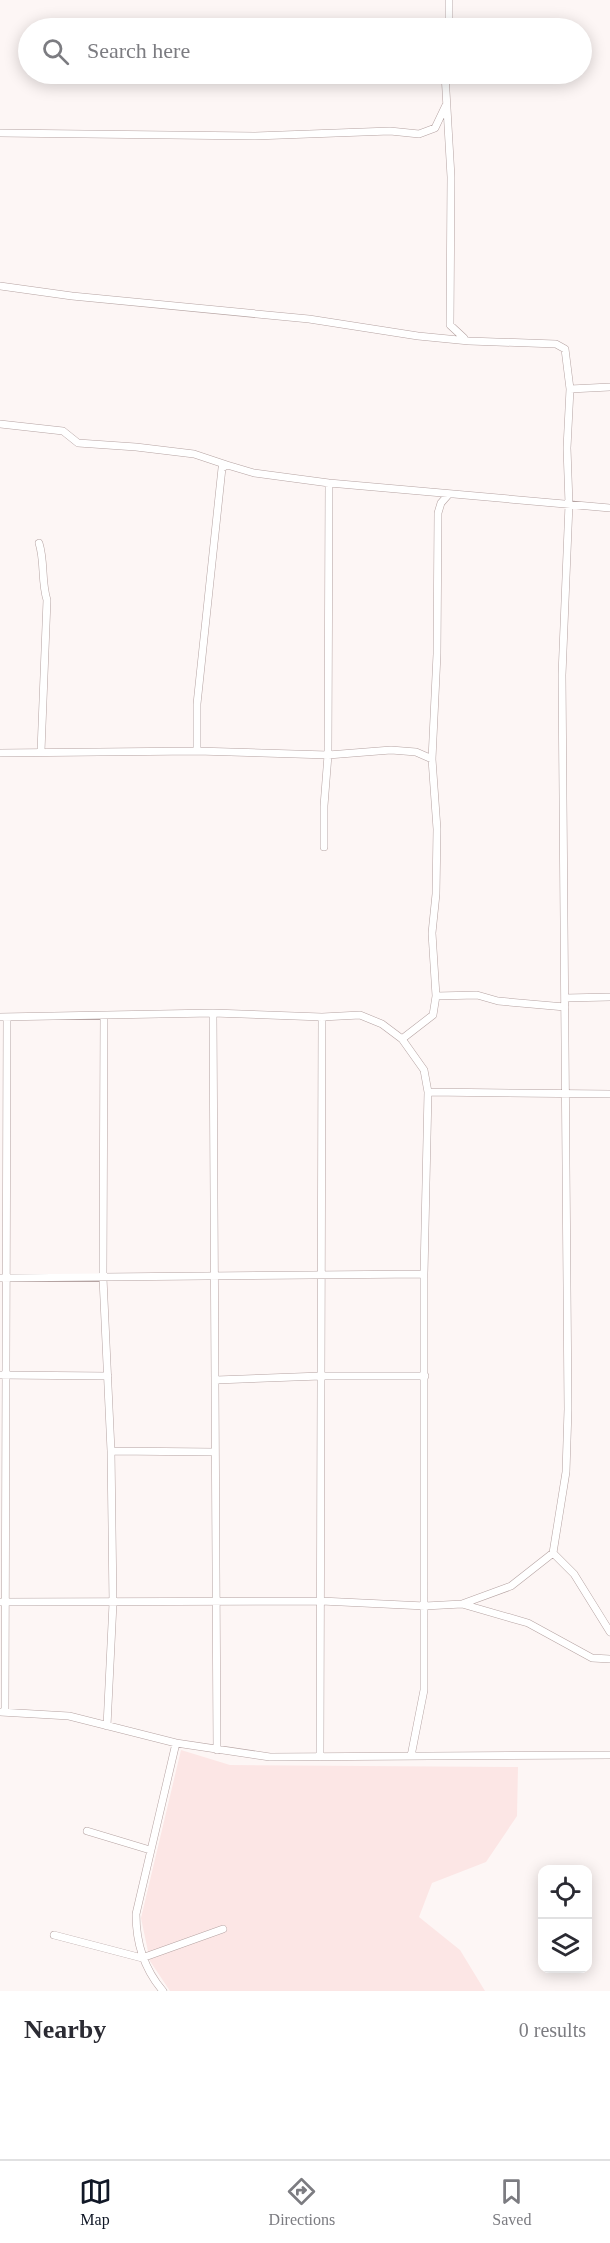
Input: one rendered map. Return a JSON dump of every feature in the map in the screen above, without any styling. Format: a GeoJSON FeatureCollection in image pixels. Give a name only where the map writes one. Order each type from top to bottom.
{"type":"FeatureCollection","features":[{"type":"Feature","properties":{"kind":"street"},"geometry":{"type":"LineString","coordinates":[[449,0],[449,18]]}},
{"type":"Feature","properties":{"kind":"street"},"geometry":{"type":"LineString","coordinates":[[445,84],[451,177],[450,325],[458,335],[468,341]]}},
{"type":"Feature","properties":{"kind":"street"},"geometry":{"type":"LineString","coordinates":[[0,133],[255,136],[390,131],[419,134],[435,128],[446,105]]}},
{"type":"Feature","properties":{"kind":"street"},"geometry":{"type":"LineString","coordinates":[[0,286],[72,296],[284,316],[468,341],[561,345],[568,355],[570,389],[567,448],[569,504],[562,675],[567,1094],[567,1448],[566,1472],[553,1553],[511,1586],[462,1604],[425,1606],[321,1602],[3,1602]]}},
{"type":"Feature","properties":{"kind":"street"},"geometry":{"type":"LineString","coordinates":[[570,389],[610,387]]}},
{"type":"Feature","properties":{"kind":"street"},"geometry":{"type":"LineString","coordinates":[[0,424],[63,431],[78,443],[194,454],[254,473],[448,495],[610,508]]}},
{"type":"Feature","properties":{"kind":"street"},"geometry":{"type":"LineString","coordinates":[[197,751],[197,704],[215,508],[222,468],[226,465]]}},
{"type":"Feature","properties":{"kind":"street"},"geometry":{"type":"LineString","coordinates":[[324,848],[324,806],[328,755],[329,483]]}},
{"type":"Feature","properties":{"kind":"street"},"geometry":{"type":"LineString","coordinates":[[402,1039],[433,1015],[436,996],[432,933],[436,894],[437,829],[432,759],[437,643],[438,513],[441,503],[448,495]]}},
{"type":"Feature","properties":{"kind":"street"},"geometry":{"type":"LineString","coordinates":[[39,543],[43,558],[42,583],[47,600],[41,751]]}},
{"type":"Feature","properties":{"kind":"street"},"geometry":{"type":"LineString","coordinates":[[0,753],[197,751],[328,755],[392,750],[416,752],[432,759]]}},
{"type":"Feature","properties":{"kind":"street"},"geometry":{"type":"LineString","coordinates":[[436,996],[477,994],[498,1001],[565,1002],[610,997]]}},
{"type":"Feature","properties":{"kind":"street"},"geometry":{"type":"LineString","coordinates":[[213,1013],[217,1750]]}},
{"type":"Feature","properties":{"kind":"street"},"geometry":{"type":"LineString","coordinates":[[411,1756],[424,1690],[424,1274],[428,1092],[424,1070],[402,1039],[382,1024],[360,1015],[322,1017],[213,1013],[4,1017],[3,1712],[69,1716],[176,1743],[270,1757],[610,1755]]}},
{"type":"Feature","properties":{"kind":"street"},"geometry":{"type":"LineString","coordinates":[[104,1016],[103,1278],[111,1451],[113,1603],[108,1726]]}},
{"type":"Feature","properties":{"kind":"street"},"geometry":{"type":"LineString","coordinates":[[320,1757],[322,1017]]}},
{"type":"Feature","properties":{"kind":"street"},"geometry":{"type":"LineString","coordinates":[[428,1092],[610,1094]]}},
{"type":"Feature","properties":{"kind":"street"},"geometry":{"type":"LineString","coordinates":[[4,1278],[216,1278],[424,1274]]}},
{"type":"Feature","properties":{"kind":"street"},"geometry":{"type":"LineString","coordinates":[[3,1376],[108,1376]]}},
{"type":"Feature","properties":{"kind":"street"},"geometry":{"type":"LineString","coordinates":[[216,1380],[321,1376],[425,1376]]}},
{"type":"Feature","properties":{"kind":"street"},"geometry":{"type":"LineString","coordinates":[[111,1451],[215,1452]]}},
{"type":"Feature","properties":{"kind":"street"},"geometry":{"type":"LineString","coordinates":[[553,1553],[574,1574],[610,1632]]}},
{"type":"Feature","properties":{"kind":"street"},"geometry":{"type":"LineString","coordinates":[[462,1604],[528,1623],[592,1658],[610,1659]]}},
{"type":"Feature","properties":{"kind":"street"},"geometry":{"type":"LineString","coordinates":[[163,1991],[142,1958],[137,1940],[136,1914],[176,1743]]}},
{"type":"Feature","properties":{"kind":"street"},"geometry":{"type":"LineString","coordinates":[[87,1831],[150,1850]]}},
{"type":"Feature","properties":{"kind":"street"},"geometry":{"type":"LineString","coordinates":[[54,1935],[142,1958],[223,1929]]}},
{"type":"Feature","properties":{"kind":"shaded area"},"geometry":{"type":"Polygon","coordinates":[[[181,1750],[230,1765],[518,1767],[517,1816],[486,1862],[432,1883],[419,1917],[460,1950],[485,1991],[170,1991],[150,1961],[141,1918],[181,1750]]]}}]}
